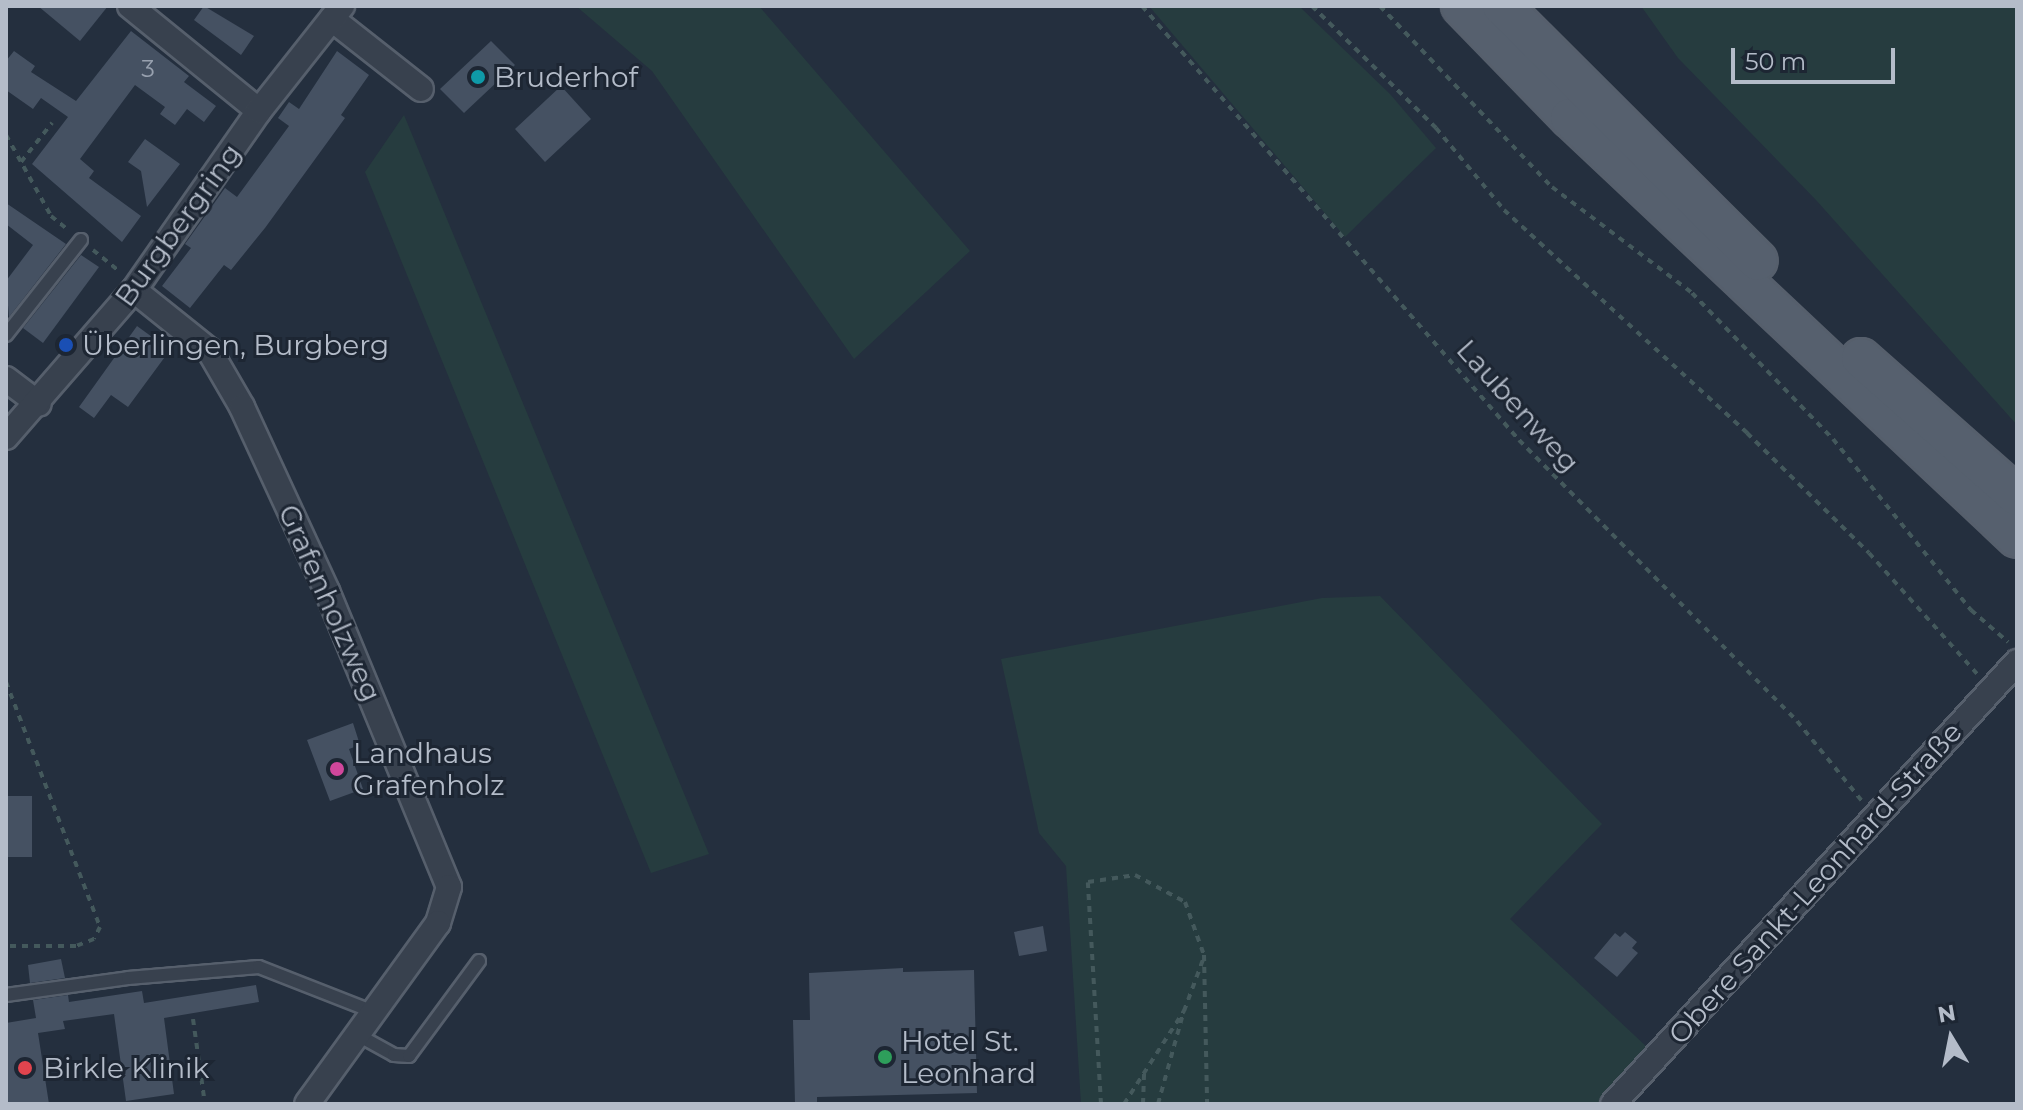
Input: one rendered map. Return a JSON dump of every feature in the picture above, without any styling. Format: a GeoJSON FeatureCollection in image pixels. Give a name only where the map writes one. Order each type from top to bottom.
{"type":"FeatureCollection","features":[{"type":"Feature","properties":{"kind":"main road"},"geometry":{"type":"LineString","coordinates":[[1461,6],[1570,118],[2017,538]]}},
{"type":"Feature","properties":{"kind":"main road"},"geometry":{"type":"LineString","coordinates":[[1502,6],[1817,319],[2017,496]]}},
{"type":"Feature","properties":{"kind":"street"},"geometry":{"type":"LineString","coordinates":[[130,6],[259,111]]}},
{"type":"Feature","properties":{"kind":"street"},"geometry":{"type":"LineString","coordinates":[[337,13],[421,89]]}},
{"type":"Feature","properties":{"kind":"street","name":"Burgbergring"},"geometry":{"type":"LineString","coordinates":[[6,437],[39,404],[135,287],[259,111],[337,13]]}},
{"type":"Feature","properties":{"kind":"street","name":"Grafenholzweg"},"geometry":{"type":"LineString","coordinates":[[135,287],[209,350],[242,407],[327,591],[449,887],[438,923],[371,1011],[307,1104]]}},
{"type":"Feature","properties":{"kind":"street"},"geometry":{"type":"LineString","coordinates":[[6,379],[39,404]]}},
{"type":"Feature","properties":{"kind":"street","name":"Obere Sankt-Leonhard-Straße"},"geometry":{"type":"LineString","coordinates":[[1613,1104],[1877,821],[1990,687],[2017,662]]}},
{"type":"Feature","properties":{"kind":"lane"},"geometry":{"type":"LineString","coordinates":[[6,335],[81,240]]}},
{"type":"Feature","properties":{"kind":"lane"},"geometry":{"type":"LineString","coordinates":[[356,1034],[394,1055],[409,1056],[479,961]]}},
{"type":"Feature","properties":{"kind":"lane"},"geometry":{"type":"LineString","coordinates":[[6,995],[128,978],[259,967],[371,1011]]}},
{"type":"Feature","properties":{"kind":"path","name":"Laubenweg"},"geometry":{"type":"LineString","coordinates":[[1142,6],[1519,440],[1797,721],[1877,821]]}},
{"type":"Feature","properties":{"kind":"path"},"geometry":{"type":"LineString","coordinates":[[1312,6],[1436,128],[1504,210],[1736,422],[1869,553],[1990,687]]}},
{"type":"Feature","properties":{"kind":"path"},"geometry":{"type":"LineString","coordinates":[[1380,6],[1552,187],[1692,293],[1844,451],[1971,610],[2017,650]]}},
{"type":"Feature","properties":{"kind":"path"},"geometry":{"type":"LineString","coordinates":[[21,162],[52,123]]}},
{"type":"Feature","properties":{"kind":"path"},"geometry":{"type":"LineString","coordinates":[[6,135],[51,216],[135,287]]}},
{"type":"Feature","properties":{"kind":"path"},"geometry":{"type":"LineString","coordinates":[[6,153],[12,146]]}},
{"type":"Feature","properties":{"kind":"path"},"geometry":{"type":"LineString","coordinates":[[6,682],[100,927],[94,939],[76,946],[6,946]]}},
{"type":"Feature","properties":{"kind":"path"},"geometry":{"type":"LineString","coordinates":[[1101,1104],[1088,882],[1135,875],[1185,902],[1204,955],[1207,1104]]}},
{"type":"Feature","properties":{"kind":"path"},"geometry":{"type":"LineString","coordinates":[[1158,1104],[1184,1011],[1204,955]]}},
{"type":"Feature","properties":{"kind":"path"},"geometry":{"type":"LineString","coordinates":[[1124,1104],[1184,1011]]}},
{"type":"Feature","properties":{"kind":"path"},"geometry":{"type":"LineString","coordinates":[[193,1019],[205,1104]]}},
{"type":"Feature","properties":{"kind":"path"},"geometry":{"type":"LineString","coordinates":[[1143,1104],[1144,1071]]}},
{"type":"Feature","properties":{"kind":"green space"},"geometry":{"type":"Polygon","coordinates":[[[576,6],[759,6],[970,251],[854,359],[652,71],[576,6]]]}},
{"type":"Feature","properties":{"kind":"green space"},"geometry":{"type":"Polygon","coordinates":[[[1149,6],[1299,6],[1390,94],[1436,148],[1345,237],[1149,6]]]}},
{"type":"Feature","properties":{"kind":"green space"},"geometry":{"type":"Polygon","coordinates":[[[1641,6],[2017,6],[2017,425],[1816,200],[1678,58],[1641,6]]]}},
{"type":"Feature","properties":{"kind":"green space"},"geometry":{"type":"Polygon","coordinates":[[[404,115],[709,854],[651,873],[365,172],[404,115]]]}},
{"type":"Feature","properties":{"kind":"green space"},"geometry":{"type":"Polygon","coordinates":[[[1380,596],[1602,824],[1510,919],[1648,1048],[1597,1104],[1081,1104],[1066,866],[1039,833],[1001,659],[1322,598],[1380,596]]]}},
{"type":"Feature","properties":{"kind":"building"},"geometry":{"type":"Polygon","coordinates":[[[38,6],[108,6],[80,41],[38,6]]]}},
{"type":"Feature","properties":{"kind":"building"},"geometry":{"type":"Polygon","coordinates":[[[204,6],[254,36],[241,55],[194,20],[204,6]]]}},
{"type":"Feature","properties":{"kind":"building"},"geometry":{"type":"Polygon","coordinates":[[[131,31],[189,76],[184,82],[216,106],[204,122],[187,109],[175,125],[160,114],[165,107],[135,85],[80,159],[94,171],[89,178],[141,216],[122,242],[32,164],[68,117],[41,98],[33,109],[6,90],[6,61],[14,51],[35,66],[31,72],[76,101],[131,31]]]}},
{"type":"Feature","properties":{"kind":"building","name":"Bruderhof"},"geometry":{"type":"Polygon","coordinates":[[[491,41],[515,65],[464,113],[440,89],[491,41]]]}},
{"type":"Feature","properties":{"kind":"building"},"geometry":{"type":"Polygon","coordinates":[[[337,51],[369,75],[341,115],[345,118],[231,270],[224,265],[190,308],[162,286],[191,248],[185,244],[225,188],[237,197],[289,126],[278,118],[289,102],[299,109],[337,51]]]}},
{"type":"Feature","properties":{"kind":"building"},"geometry":{"type":"Polygon","coordinates":[[[561,86],[591,119],[545,162],[515,129],[561,86]]]}},
{"type":"Feature","properties":{"kind":"building"},"geometry":{"type":"Polygon","coordinates":[[[145,139],[180,164],[147,207],[141,171],[128,162],[145,139]]]}},
{"type":"Feature","properties":{"kind":"building"},"geometry":{"type":"Polygon","coordinates":[[[6,203],[66,244],[9,317],[6,281],[33,245],[6,224],[6,203]]]}},
{"type":"Feature","properties":{"kind":"building"},"geometry":{"type":"Polygon","coordinates":[[[81,255],[99,267],[43,343],[23,328],[81,255]]]}},
{"type":"Feature","properties":{"kind":"building"},"geometry":{"type":"Polygon","coordinates":[[[137,326],[170,350],[128,407],[111,395],[94,418],[79,407],[137,326]]]}},
{"type":"Feature","properties":{"kind":"building","name":"Landhaus Grafenholz"},"geometry":{"type":"Polygon","coordinates":[[[353,723],[360,745],[349,749],[363,789],[330,801],[307,740],[353,723]]]}},
{"type":"Feature","properties":{"kind":"building"},"geometry":{"type":"Polygon","coordinates":[[[6,796],[32,796],[32,857],[6,857],[6,796]]]}},
{"type":"Feature","properties":{"kind":"building"},"geometry":{"type":"Polygon","coordinates":[[[1043,926],[1047,951],[1019,956],[1014,932],[1043,926]]]}},
{"type":"Feature","properties":{"kind":"building"},"geometry":{"type":"Polygon","coordinates":[[[1625,932],[1637,942],[1632,948],[1638,953],[1617,977],[1594,958],[1615,933],[1620,937],[1625,932]]]}},
{"type":"Feature","properties":{"kind":"building"},"geometry":{"type":"Polygon","coordinates":[[[61,959],[65,978],[30,983],[28,965],[61,959]]]}},
{"type":"Feature","properties":{"kind":"building","name":"Hotel St. Leonhard"},"geometry":{"type":"Polygon","coordinates":[[[903,968],[903,972],[974,970],[977,1093],[817,1097],[817,1104],[795,1104],[793,1020],[810,1020],[809,973],[903,968]]]}},
{"type":"Feature","properties":{"kind":"building"},"geometry":{"type":"Polygon","coordinates":[[[256,985],[259,1002],[164,1018],[174,1094],[126,1101],[114,1014],[63,1021],[65,1029],[38,1033],[49,1104],[6,1104],[6,1023],[36,1018],[33,1000],[68,995],[69,1002],[142,991],[144,1003],[256,985]]]}},
{"type":"Feature","properties":{"kind":"place","name":"Bruderhof"},"geometry":{"type":"Point","coordinates":[478,77]}},
{"type":"Feature","properties":{"kind":"place","name":"Überlingen, Burgberg"},"geometry":{"type":"Point","coordinates":[66,345]}},
{"type":"Feature","properties":{"kind":"place","name":"Landhaus Grafenholz"},"geometry":{"type":"Point","coordinates":[337,769]}},
{"type":"Feature","properties":{"kind":"place","name":"Hotel St. Leonhard"},"geometry":{"type":"Point","coordinates":[885,1057]}},
{"type":"Feature","properties":{"kind":"place","name":"Birkle Klinik"},"geometry":{"type":"Point","coordinates":[25,1068]}}]}
